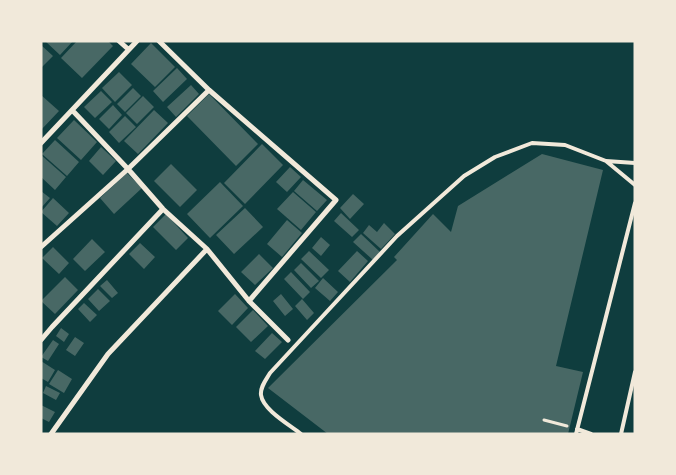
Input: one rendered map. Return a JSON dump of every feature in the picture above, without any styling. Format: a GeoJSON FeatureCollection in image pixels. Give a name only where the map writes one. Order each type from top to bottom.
{"type":"FeatureCollection","features":[{"type":"Feature","properties":{"kind":"street"},"geometry":{"type":"LineString","coordinates":[[120,41],[128,49]]}},
{"type":"Feature","properties":{"kind":"street"},"geometry":{"type":"LineString","coordinates":[[41,143],[137,41]]}},
{"type":"Feature","properties":{"kind":"street"},"geometry":{"type":"LineString","coordinates":[[159,41],[209,90],[336,200],[249,301]]}},
{"type":"Feature","properties":{"kind":"street"},"geometry":{"type":"LineString","coordinates":[[41,247],[128,169],[209,90]]}},
{"type":"Feature","properties":{"kind":"street"},"geometry":{"type":"LineString","coordinates":[[72,110],[163,209],[207,249],[249,301],[288,340]]}},
{"type":"Feature","properties":{"kind":"street"},"geometry":{"type":"LineString","coordinates":[[41,340],[163,209]]}},
{"type":"Feature","properties":{"kind":"street"},"geometry":{"type":"LineString","coordinates":[[51,434],[108,354],[207,249]]}},
{"type":"Feature","properties":{"kind":"lane"},"geometry":{"type":"LineString","coordinates":[[301,434],[267,407],[263,400],[261,395],[263,385],[270,373],[397,236],[464,176],[495,157],[532,143],[566,145],[606,161],[635,185]]}},
{"type":"Feature","properties":{"kind":"lane"},"geometry":{"type":"LineString","coordinates":[[606,161],[635,163]]}},
{"type":"Feature","properties":{"kind":"lane"},"geometry":{"type":"LineString","coordinates":[[591,434],[576,432],[635,203]]}},
{"type":"Feature","properties":{"kind":"lane"},"geometry":{"type":"LineString","coordinates":[[622,434],[635,372]]}},
{"type":"Feature","properties":{"kind":"path"},"geometry":{"type":"LineString","coordinates":[[544,420],[576,432]]}},
{"type":"Feature","properties":{"kind":"building"},"geometry":{"type":"Polygon","coordinates":[[[45,41],[73,41],[60,55],[45,41]]]}},
{"type":"Feature","properties":{"kind":"building"},"geometry":{"type":"Polygon","coordinates":[[[77,41],[108,41],[113,46],[82,78],[61,58],[77,41]]]}},
{"type":"Feature","properties":{"kind":"building"},"geometry":{"type":"Polygon","coordinates":[[[151,43],[175,67],[155,87],[131,64],[151,43]]]}},
{"type":"Feature","properties":{"kind":"building"},"geometry":{"type":"Polygon","coordinates":[[[41,45],[53,56],[41,68],[41,45]]]}},
{"type":"Feature","properties":{"kind":"building"},"geometry":{"type":"Polygon","coordinates":[[[177,68],[187,79],[163,102],[153,91],[177,68]]]}},
{"type":"Feature","properties":{"kind":"building"},"geometry":{"type":"Polygon","coordinates":[[[119,72],[132,85],[115,102],[102,88],[119,72]]]}},
{"type":"Feature","properties":{"kind":"building"},"geometry":{"type":"Polygon","coordinates":[[[191,85],[199,94],[176,117],[167,107],[191,85]]]}},
{"type":"Feature","properties":{"kind":"building"},"geometry":{"type":"Polygon","coordinates":[[[133,88],[141,96],[125,112],[117,104],[133,88]]]}},
{"type":"Feature","properties":{"kind":"building"},"geometry":{"type":"Polygon","coordinates":[[[101,91],[112,102],[95,118],[84,107],[101,91]]]}},
{"type":"Feature","properties":{"kind":"building"},"geometry":{"type":"Polygon","coordinates":[[[209,94],[258,144],[236,166],[187,116],[209,94]]]}},
{"type":"Feature","properties":{"kind":"building"},"geometry":{"type":"Polygon","coordinates":[[[41,95],[59,111],[41,130],[41,95]]]}},
{"type":"Feature","properties":{"kind":"building"},"geometry":{"type":"Polygon","coordinates":[[[143,96],[154,107],[137,124],[126,113],[143,96]]]}},
{"type":"Feature","properties":{"kind":"building"},"geometry":{"type":"Polygon","coordinates":[[[113,105],[122,115],[109,129],[99,119],[113,105]]]}},
{"type":"Feature","properties":{"kind":"building"},"geometry":{"type":"Polygon","coordinates":[[[154,110],[168,123],[138,154],[124,141],[154,110]]]}},
{"type":"Feature","properties":{"kind":"building"},"geometry":{"type":"Polygon","coordinates":[[[125,116],[136,127],[119,143],[109,132],[125,116]]]}},
{"type":"Feature","properties":{"kind":"building"},"geometry":{"type":"Polygon","coordinates":[[[74,120],[97,142],[81,160],[57,138],[74,120]]]}},
{"type":"Feature","properties":{"kind":"building"},"geometry":{"type":"Polygon","coordinates":[[[55,140],[79,162],[67,176],[42,154],[55,140]]]}},
{"type":"Feature","properties":{"kind":"building"},"geometry":{"type":"Polygon","coordinates":[[[262,144],[283,165],[245,204],[224,183],[262,144]]]}},
{"type":"Feature","properties":{"kind":"building"},"geometry":{"type":"Polygon","coordinates":[[[101,147],[116,161],[103,175],[89,161],[101,147]]]}},
{"type":"Feature","properties":{"kind":"building"},"geometry":{"type":"Polygon","coordinates":[[[542,154],[603,170],[556,366],[583,372],[568,434],[328,434],[268,388],[397,260],[394,257],[433,214],[451,232],[458,206],[542,154]]]}},
{"type":"Feature","properties":{"kind":"building"},"geometry":{"type":"Polygon","coordinates":[[[41,155],[66,177],[55,190],[41,177],[41,155]]]}},
{"type":"Feature","properties":{"kind":"building"},"geometry":{"type":"Polygon","coordinates":[[[171,164],[197,190],[180,207],[154,181],[171,164]]]}},
{"type":"Feature","properties":{"kind":"building"},"geometry":{"type":"Polygon","coordinates":[[[290,167],[301,177],[287,192],[276,182],[290,167]]]}},
{"type":"Feature","properties":{"kind":"building"},"geometry":{"type":"Polygon","coordinates":[[[127,173],[142,188],[114,214],[100,198],[127,173]]]}},
{"type":"Feature","properties":{"kind":"building"},"geometry":{"type":"Polygon","coordinates":[[[303,180],[327,200],[317,211],[294,191],[303,180]]]}},
{"type":"Feature","properties":{"kind":"building"},"geometry":{"type":"Polygon","coordinates":[[[220,182],[243,206],[210,238],[187,214],[220,182]]]}},
{"type":"Feature","properties":{"kind":"building"},"geometry":{"type":"Polygon","coordinates":[[[41,191],[50,198],[41,208],[41,191]]]}},
{"type":"Feature","properties":{"kind":"building"},"geometry":{"type":"Polygon","coordinates":[[[293,192],[316,212],[301,230],[277,209],[293,192]]]}},
{"type":"Feature","properties":{"kind":"building"},"geometry":{"type":"Polygon","coordinates":[[[353,194],[364,204],[350,219],[340,208],[353,194]]]}},
{"type":"Feature","properties":{"kind":"building"},"geometry":{"type":"Polygon","coordinates":[[[53,198],[69,213],[57,226],[41,212],[53,198]]]}},
{"type":"Feature","properties":{"kind":"building"},"geometry":{"type":"Polygon","coordinates":[[[245,208],[263,227],[234,254],[216,235],[245,208]]]}},
{"type":"Feature","properties":{"kind":"building"},"geometry":{"type":"Polygon","coordinates":[[[341,213],[359,230],[352,237],[334,221],[341,213]]]}},
{"type":"Feature","properties":{"kind":"building"},"geometry":{"type":"Polygon","coordinates":[[[166,214],[188,238],[176,250],[153,227],[166,214]]]}},
{"type":"Feature","properties":{"kind":"building"},"geometry":{"type":"Polygon","coordinates":[[[287,220],[302,233],[282,257],[267,244],[287,220]]]}},
{"type":"Feature","properties":{"kind":"building"},"geometry":{"type":"Polygon","coordinates":[[[384,223],[395,234],[381,249],[363,233],[369,225],[377,232],[384,223]]]}},
{"type":"Feature","properties":{"kind":"building"},"geometry":{"type":"Polygon","coordinates":[[[361,234],[380,252],[373,260],[353,242],[361,234]]]}},
{"type":"Feature","properties":{"kind":"building"},"geometry":{"type":"Polygon","coordinates":[[[321,237],[330,245],[321,256],[312,248],[321,237]]]}},
{"type":"Feature","properties":{"kind":"building"},"geometry":{"type":"Polygon","coordinates":[[[92,239],[105,252],[85,271],[73,259],[92,239]]]}},
{"type":"Feature","properties":{"kind":"building"},"geometry":{"type":"Polygon","coordinates":[[[140,243],[155,257],[144,269],[129,254],[140,243]]]}},
{"type":"Feature","properties":{"kind":"building"},"geometry":{"type":"Polygon","coordinates":[[[53,247],[69,263],[59,274],[42,258],[53,247]]]}},
{"type":"Feature","properties":{"kind":"building"},"geometry":{"type":"Polygon","coordinates":[[[309,251],[329,270],[321,278],[301,259],[309,251]]]}},
{"type":"Feature","properties":{"kind":"building"},"geometry":{"type":"Polygon","coordinates":[[[357,251],[368,261],[350,282],[338,271],[357,251]]]}},
{"type":"Feature","properties":{"kind":"building"},"geometry":{"type":"Polygon","coordinates":[[[259,254],[273,268],[255,285],[241,272],[259,254]]]}},
{"type":"Feature","properties":{"kind":"building"},"geometry":{"type":"Polygon","coordinates":[[[301,263],[319,281],[311,288],[294,270],[301,263]]]}},
{"type":"Feature","properties":{"kind":"building"},"geometry":{"type":"Polygon","coordinates":[[[291,272],[310,292],[303,299],[284,279],[291,272]]]}},
{"type":"Feature","properties":{"kind":"building"},"geometry":{"type":"Polygon","coordinates":[[[65,277],[78,290],[55,314],[41,301],[65,277]]]}},
{"type":"Feature","properties":{"kind":"building"},"geometry":{"type":"Polygon","coordinates":[[[323,278],[338,292],[330,301],[315,288],[323,278]]]}},
{"type":"Feature","properties":{"kind":"building"},"geometry":{"type":"Polygon","coordinates":[[[107,280],[118,293],[112,298],[100,286],[107,280]]]}},
{"type":"Feature","properties":{"kind":"building"},"geometry":{"type":"Polygon","coordinates":[[[98,289],[110,301],[99,311],[88,299],[98,289]]]}},
{"type":"Feature","properties":{"kind":"building"},"geometry":{"type":"Polygon","coordinates":[[[235,294],[248,308],[232,325],[218,311],[235,294]]]}},
{"type":"Feature","properties":{"kind":"building"},"geometry":{"type":"Polygon","coordinates":[[[281,294],[293,309],[285,316],[273,301],[281,294]]]}},
{"type":"Feature","properties":{"kind":"building"},"geometry":{"type":"Polygon","coordinates":[[[302,299],[314,313],[307,320],[295,306],[302,299]]]}},
{"type":"Feature","properties":{"kind":"building"},"geometry":{"type":"Polygon","coordinates":[[[84,303],[97,315],[90,322],[78,309],[84,303]]]}},
{"type":"Feature","properties":{"kind":"building"},"geometry":{"type":"Polygon","coordinates":[[[253,310],[268,326],[251,342],[236,327],[253,310]]]}},
{"type":"Feature","properties":{"kind":"building"},"geometry":{"type":"Polygon","coordinates":[[[61,328],[69,334],[64,342],[56,336],[61,328]]]}},
{"type":"Feature","properties":{"kind":"building"},"geometry":{"type":"Polygon","coordinates":[[[272,333],[282,342],[265,359],[255,351],[272,333]]]}},
{"type":"Feature","properties":{"kind":"building"},"geometry":{"type":"Polygon","coordinates":[[[75,337],[84,343],[75,356],[66,350],[75,337]]]}},
{"type":"Feature","properties":{"kind":"building"},"geometry":{"type":"Polygon","coordinates":[[[53,340],[59,344],[48,361],[41,357],[53,340]]]}},
{"type":"Feature","properties":{"kind":"building"},"geometry":{"type":"Polygon","coordinates":[[[41,361],[55,370],[48,382],[41,378],[41,361]]]}},
{"type":"Feature","properties":{"kind":"building"},"geometry":{"type":"Polygon","coordinates":[[[58,370],[72,379],[64,393],[49,384],[58,370]]]}},
{"type":"Feature","properties":{"kind":"building"},"geometry":{"type":"Polygon","coordinates":[[[46,386],[60,393],[56,400],[43,393],[46,386]]]}},
{"type":"Feature","properties":{"kind":"building"},"geometry":{"type":"Polygon","coordinates":[[[41,405],[55,412],[49,422],[41,418],[41,405]]]}}]}
